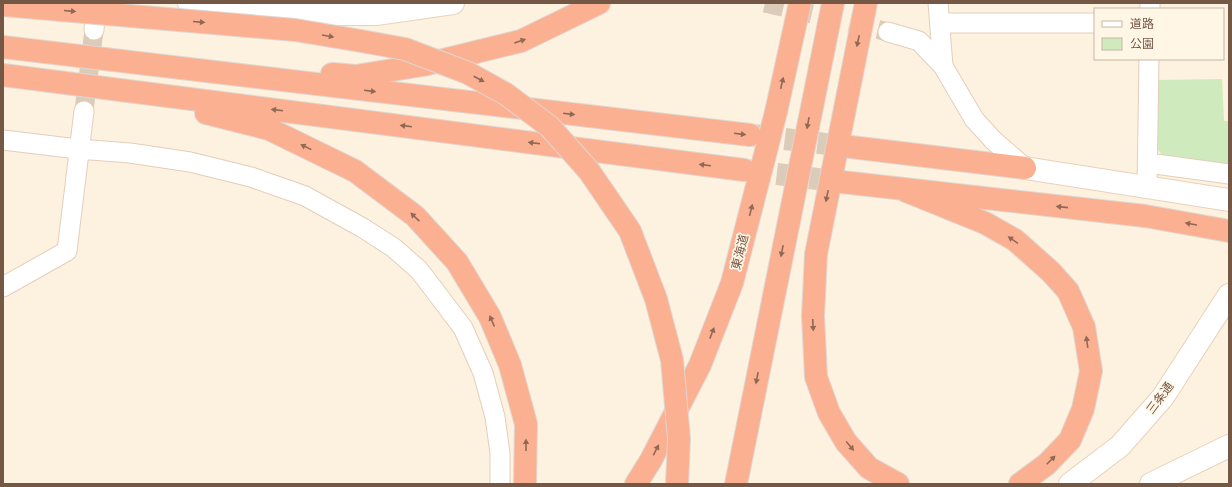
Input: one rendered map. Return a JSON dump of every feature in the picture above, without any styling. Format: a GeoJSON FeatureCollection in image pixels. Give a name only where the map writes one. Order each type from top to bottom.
{"type":"FeatureCollection","features":[{"type":"Feature","properties":{"kind":"highway"},"geometry":{"type":"LineString","coordinates":[[220,74],[230,69],[356,76],[423,65],[521,42],[599,3]]}},
{"type":"Feature","properties":{"kind":"highway","name":"東海道"},"geometry":{"type":"LineString","coordinates":[[636,484],[651,460],[700,365],[732,283],[776,112],[800,3]]}},
{"type":"Feature","properties":{"kind":"highway"},"geometry":{"type":"LineString","coordinates":[[736,484],[833,3]]}},
{"type":"Feature","properties":{"kind":"highway"},"geometry":{"type":"LineString","coordinates":[[866,3],[816,254],[813,316],[816,377],[829,413],[846,442],[869,468],[898,484]]}},
{"type":"Feature","properties":{"kind":"highway"},"geometry":{"type":"LineString","coordinates":[[3,5],[295,30],[405,49],[468,73],[506,94],[550,127],[589,171],[630,231],[656,299],[672,360],[679,439],[677,484]]}},
{"type":"Feature","properties":{"kind":"highway"},"geometry":{"type":"LineString","coordinates":[[3,47],[220,74],[750,135]]}},
{"type":"Feature","properties":{"kind":"highway"},"geometry":{"type":"LineString","coordinates":[[3,75],[744,170]]}},
{"type":"Feature","properties":{"kind":"highway"},"geometry":{"type":"LineString","coordinates":[[192,99],[202,112],[268,129],[355,171],[415,216],[457,262],[490,317],[510,365],[526,424],[526,484]]}},
{"type":"Feature","properties":{"kind":"highway"},"geometry":{"type":"LineString","coordinates":[[851,147],[1025,168]]}},
{"type":"Feature","properties":{"kind":"highway"},"geometry":{"type":"LineString","coordinates":[[842,182],[906,191],[1145,216],[1229,231]]}},
{"type":"Feature","properties":{"kind":"highway"},"geometry":{"type":"LineString","coordinates":[[906,191],[985,223],[1016,240],[1051,272],[1068,291],[1084,327],[1091,371],[1083,409],[1070,440],[1047,464],[1020,484]]}},
{"type":"Feature","properties":{"kind":"street"},"geometry":{"type":"LineString","coordinates":[[94,30],[96,3]]}},
{"type":"Feature","properties":{"kind":"street"},"geometry":{"type":"LineString","coordinates":[[191,3],[246,10],[308,14],[376,14],[453,3]]}},
{"type":"Feature","properties":{"kind":"street"},"geometry":{"type":"LineString","coordinates":[[938,3],[943,66]]}},
{"type":"Feature","properties":{"kind":"street"},"geometry":{"type":"LineString","coordinates":[[940,23],[1094,23]]}},
{"type":"Feature","properties":{"kind":"street"},"geometry":{"type":"LineString","coordinates":[[888,32],[919,41],[943,66],[974,119],[993,140],[1025,168],[1229,200]]}},
{"type":"Feature","properties":{"kind":"street"},"geometry":{"type":"LineString","coordinates":[[1147,187],[1149,60]]}},
{"type":"Feature","properties":{"kind":"street"},"geometry":{"type":"LineString","coordinates":[[3,287],[67,251],[78,149],[84,111]]}},
{"type":"Feature","properties":{"kind":"street"},"geometry":{"type":"LineString","coordinates":[[3,140],[78,149],[130,153],[190,162],[251,177],[305,196],[363,228],[394,248],[419,270],[463,328],[483,373],[495,417],[499,446],[500,484]]}},
{"type":"Feature","properties":{"kind":"street"},"geometry":{"type":"LineString","coordinates":[[1148,163],[1229,174]]}},
{"type":"Feature","properties":{"kind":"street","name":"三条通"},"geometry":{"type":"LineString","coordinates":[[1070,484],[1120,446],[1163,397],[1201,336],[1229,295]]}},
{"type":"Feature","properties":{"kind":"street"},"geometry":{"type":"LineString","coordinates":[[1152,484],[1229,446]]}},
{"type":"Feature","properties":{"kind":"green space"},"geometry":{"type":"Polygon","coordinates":[[[1222,79],[1224,121],[1229,121],[1229,168],[1164,158],[1154,144],[1157,80],[1222,79]]]}},
{"type":"Feature","properties":{"kind":"tunnel"},"geometry":{"type":"LineString","coordinates":[[765,3],[888,32]]}},
{"type":"Feature","properties":{"kind":"tunnel"},"geometry":{"type":"LineString","coordinates":[[84,111],[94,30]]}},
{"type":"Feature","properties":{"kind":"tunnel"},"geometry":{"type":"LineString","coordinates":[[752,135],[851,147]]}},
{"type":"Feature","properties":{"kind":"tunnel"},"geometry":{"type":"LineString","coordinates":[[744,170],[842,182]]}}]}
